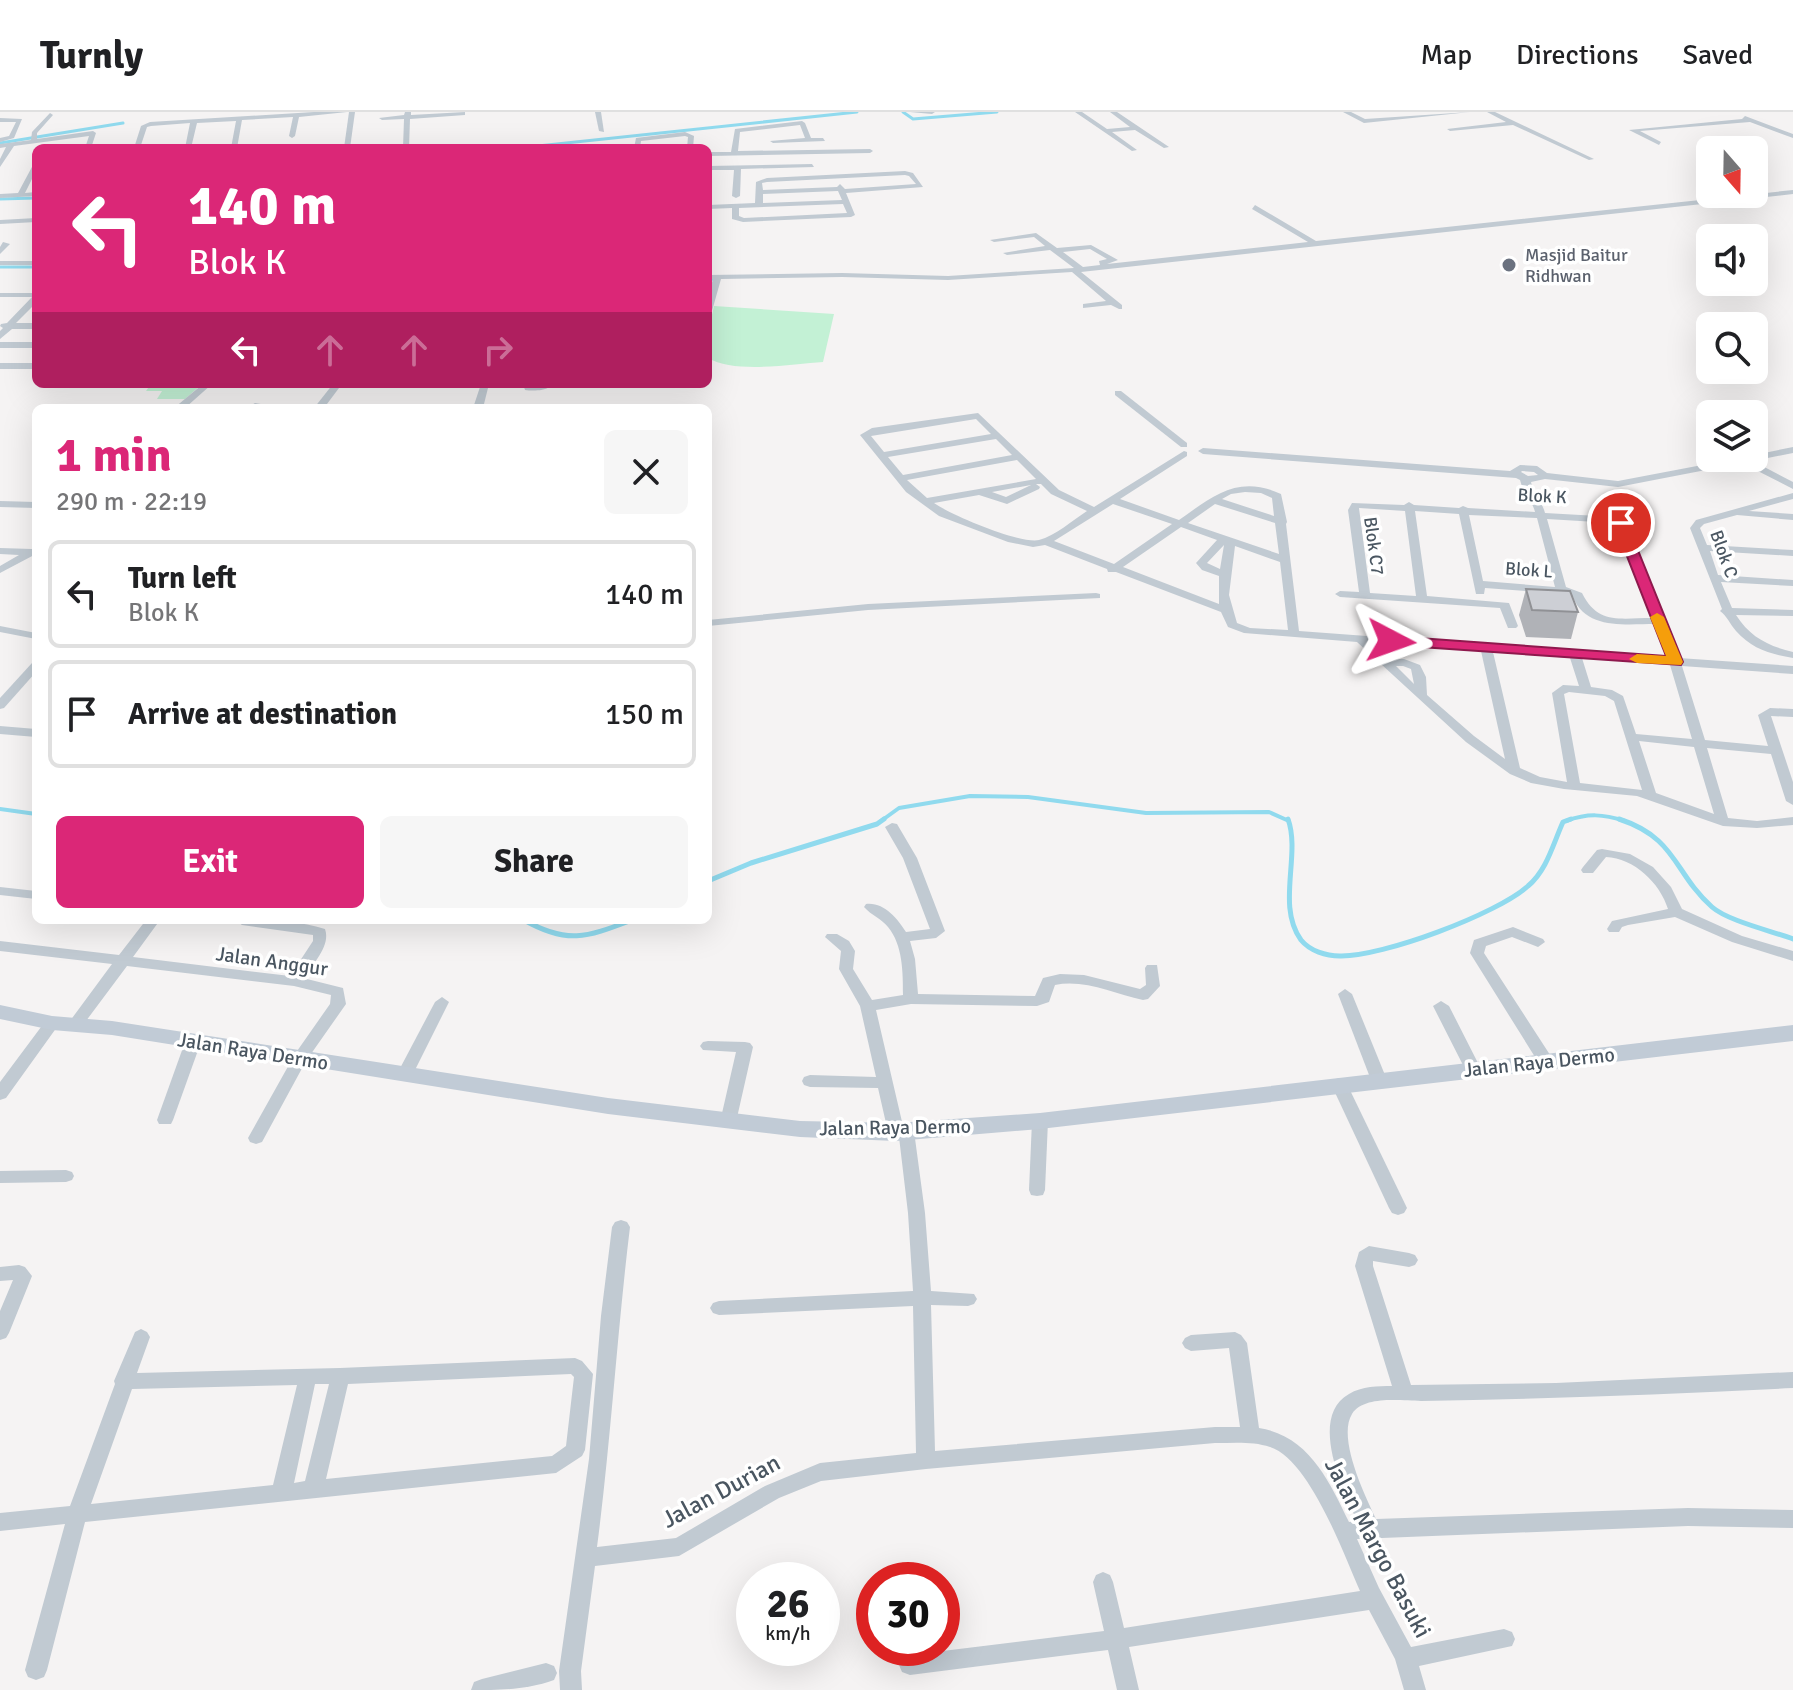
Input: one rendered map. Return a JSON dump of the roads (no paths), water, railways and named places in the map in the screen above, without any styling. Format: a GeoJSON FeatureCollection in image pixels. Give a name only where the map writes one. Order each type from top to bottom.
{"type":"FeatureCollection","features":[{"type":"Feature","properties":{"kind":"street"},"geometry":{"type":"LineString","coordinates":[[188,144],[189,112]]}},
{"type":"Feature","properties":{"kind":"street"},"geometry":{"type":"LineString","coordinates":[[138,144],[144,126],[344,112]]}},
{"type":"Feature","properties":{"kind":"street"},"geometry":{"type":"LineString","coordinates":[[348,144],[352,112]]}},
{"type":"Feature","properties":{"kind":"street"},"geometry":{"type":"LineString","coordinates":[[598,112],[602,131]]}},
{"type":"Feature","properties":{"kind":"street"},"geometry":{"type":"LineString","coordinates":[[913,112],[932,112]]}},
{"type":"Feature","properties":{"kind":"street"},"geometry":{"type":"LineString","coordinates":[[1078,112],[1134,150]]}},
{"type":"Feature","properties":{"kind":"street"},"geometry":{"type":"LineString","coordinates":[[1113,112],[1166,147]]}},
{"type":"Feature","properties":{"kind":"street"},"geometry":{"type":"LineString","coordinates":[[1346,112],[1364,121],[1467,112]]}},
{"type":"Feature","properties":{"kind":"street"},"geometry":{"type":"LineString","coordinates":[[1490,112],[1575,152],[1592,156]]}},
{"type":"Feature","properties":{"kind":"street"},"geometry":{"type":"LineString","coordinates":[[1732,112],[1793,136]]}},
{"type":"Feature","properties":{"kind":"street"},"geometry":{"type":"LineString","coordinates":[[33,137],[50,115]]}},
{"type":"Feature","properties":{"kind":"street"},"geometry":{"type":"LineString","coordinates":[[406,144],[407,115]]}},
{"type":"Feature","properties":{"kind":"street"},"geometry":{"type":"LineString","coordinates":[[382,118],[461,115]]}},
{"type":"Feature","properties":{"kind":"street"},"geometry":{"type":"LineString","coordinates":[[292,136],[296,116]]}},
{"type":"Feature","properties":{"kind":"street"},"geometry":{"type":"LineString","coordinates":[[235,144],[239,119]]}},
{"type":"Feature","properties":{"kind":"street"},"geometry":{"type":"LineString","coordinates":[[0,120],[20,120],[13,136],[0,140]]}},
{"type":"Feature","properties":{"kind":"street"},"geometry":{"type":"LineString","coordinates":[[1659,143],[1632,130],[1751,120]]}},
{"type":"Feature","properties":{"kind":"street"},"geometry":{"type":"LineString","coordinates":[[734,153],[735,131],[802,123],[809,141]]}},
{"type":"Feature","properties":{"kind":"street"},"geometry":{"type":"LineString","coordinates":[[1450,129],[1513,123]]}},
{"type":"Feature","properties":{"kind":"street"},"geometry":{"type":"LineString","coordinates":[[769,128],[776,153],[777,177]]}},
{"type":"Feature","properties":{"kind":"street"},"geometry":{"type":"LineString","coordinates":[[1105,131],[1136,128]]}},
{"type":"Feature","properties":{"kind":"street"},"geometry":{"type":"LineString","coordinates":[[0,146],[33,137],[93,133],[89,144]]}},
{"type":"Feature","properties":{"kind":"street"},"geometry":{"type":"LineString","coordinates":[[637,144],[638,139],[685,134],[691,136],[690,144]]}},
{"type":"Feature","properties":{"kind":"street"},"geometry":{"type":"LineString","coordinates":[[47,144],[50,137]]}},
{"type":"Feature","properties":{"kind":"street"},"geometry":{"type":"LineString","coordinates":[[773,141],[823,140]]}},
{"type":"Feature","properties":{"kind":"street"},"geometry":{"type":"LineString","coordinates":[[0,165],[12,143]]}},
{"type":"Feature","properties":{"kind":"street"},"geometry":{"type":"LineString","coordinates":[[712,154],[870,151]]}},
{"type":"Feature","properties":{"kind":"street"},"geometry":{"type":"LineString","coordinates":[[712,168],[812,166]]}},
{"type":"Feature","properties":{"kind":"street"},"geometry":{"type":"LineString","coordinates":[[736,196],[738,167]]}},
{"type":"Feature","properties":{"kind":"street"},"geometry":{"type":"LineString","coordinates":[[20,195],[32,172]]}},
{"type":"Feature","properties":{"kind":"street"},"geometry":{"type":"LineString","coordinates":[[759,192],[921,186],[908,173],[767,180],[759,182],[759,192],[759,206]]}},
{"type":"Feature","properties":{"kind":"street"},"geometry":{"type":"LineString","coordinates":[[736,206],[738,219],[851,215],[836,177]]}},
{"type":"Feature","properties":{"kind":"street"},"geometry":{"type":"LineString","coordinates":[[712,277],[842,275],[948,278],[1078,269],[1793,192]]}},
{"type":"Feature","properties":{"kind":"street"},"geometry":{"type":"LineString","coordinates":[[0,196],[32,194]]}},
{"type":"Feature","properties":{"kind":"street"},"geometry":{"type":"LineString","coordinates":[[712,207],[847,202]]}},
{"type":"Feature","properties":{"kind":"street"},"geometry":{"type":"LineString","coordinates":[[1255,207],[1317,245]]}},
{"type":"Feature","properties":{"kind":"street"},"geometry":{"type":"LineString","coordinates":[[0,222],[32,220]]}},
{"type":"Feature","properties":{"kind":"street"},"geometry":{"type":"LineString","coordinates":[[994,240],[1036,235],[1116,304],[1086,306]]}},
{"type":"Feature","properties":{"kind":"street"},"geometry":{"type":"LineString","coordinates":[[1007,253],[1091,247],[1114,260],[1078,269]]}},
{"type":"Feature","properties":{"kind":"street"},"geometry":{"type":"LineString","coordinates":[[0,263],[32,263]]}},
{"type":"Feature","properties":{"kind":"street"},"geometry":{"type":"LineString","coordinates":[[712,297],[718,277]]}},
{"type":"Feature","properties":{"kind":"street"},"geometry":{"type":"LineString","coordinates":[[0,295],[32,296]]}},
{"type":"Feature","properties":{"kind":"street"},"geometry":{"type":"LineString","coordinates":[[0,336],[5,326],[24,312],[32,301]]}},
{"type":"Feature","properties":{"kind":"street"},"geometry":{"type":"LineString","coordinates":[[24,312],[32,312]]}},
{"type":"Feature","properties":{"kind":"street"},"geometry":{"type":"LineString","coordinates":[[5,326],[32,326]]}},
{"type":"Feature","properties":{"kind":"street"},"geometry":{"type":"LineString","coordinates":[[0,345],[32,345]]}},
{"type":"Feature","properties":{"kind":"street"},"geometry":{"type":"LineString","coordinates":[[3,369],[32,366]]}},
{"type":"Feature","properties":{"kind":"street"},"geometry":{"type":"LineString","coordinates":[[170,401],[183,404],[203,388]]}},
{"type":"Feature","properties":{"kind":"street"},"geometry":{"type":"LineString","coordinates":[[322,404],[335,388]]}},
{"type":"Feature","properties":{"kind":"street"},"geometry":{"type":"LineString","coordinates":[[1118,393],[1184,449],[1196,455],[1203,451],[1618,484],[1696,469]]}},
{"type":"Feature","properties":{"kind":"street"},"geometry":{"type":"LineString","coordinates":[[1093,510],[1039,483],[1019,457],[978,416],[937,420],[868,433],[865,437],[900,478],[951,518],[1025,543],[1046,542],[1112,570],[1226,610]]}},
{"type":"Feature","properties":{"kind":"street"},"geometry":{"type":"LineString","coordinates":[[880,455],[998,436]]}},
{"type":"Feature","properties":{"kind":"street"},"geometry":{"type":"LineString","coordinates":[[1046,542],[1184,449]]}},
{"type":"Feature","properties":{"kind":"street"},"geometry":{"type":"LineString","coordinates":[[1768,455],[1793,450]]}},
{"type":"Feature","properties":{"kind":"street"},"geometry":{"type":"LineString","coordinates":[[900,478],[1019,457]]}},
{"type":"Feature","properties":{"kind":"street"},"geometry":{"type":"LineString","coordinates":[[1768,470],[1793,485]]}},
{"type":"Feature","properties":{"kind":"street"},"geometry":{"type":"LineString","coordinates":[[1531,477],[1540,493],[1539,509],[1561,590]]}},
{"type":"Feature","properties":{"kind":"street"},"geometry":{"type":"LineString","coordinates":[[926,501],[981,491],[1007,501],[1039,483]]}},
{"type":"Feature","properties":{"kind":"street"},"geometry":{"type":"LineString","coordinates":[[1112,570],[1231,490],[1273,493],[1278,498],[1282,522],[1294,635]]}},
{"type":"Feature","properties":{"kind":"street","name":"Blok C"},"geometry":{"type":"LineString","coordinates":[[1793,496],[1696,525],[1726,611],[1739,629],[1760,647],[1793,655]]}},
{"type":"Feature","properties":{"kind":"street"},"geometry":{"type":"LineString","coordinates":[[1112,500],[1285,560]]}},
{"type":"Feature","properties":{"kind":"street"},"geometry":{"type":"LineString","coordinates":[[1214,500],[1282,522]]}},
{"type":"Feature","properties":{"kind":"street"},"geometry":{"type":"LineString","coordinates":[[0,504],[32,505]]}},
{"type":"Feature","properties":{"kind":"street","name":"Blok K"},"geometry":{"type":"LineString","coordinates":[[1360,504],[1539,509],[1604,517],[1621,523],[1675,662],[1723,822]]}},
{"type":"Feature","properties":{"kind":"street","name":"Blok C7"},"geometry":{"type":"LineString","coordinates":[[1360,504],[1353,510],[1365,596]]}},
{"type":"Feature","properties":{"kind":"street"},"geometry":{"type":"LineString","coordinates":[[1409,505],[1422,600]]}},
{"type":"Feature","properties":{"kind":"street"},"geometry":{"type":"LineString","coordinates":[[1463,509],[1480,584],[1480,604]]}},
{"type":"Feature","properties":{"kind":"street"},"geometry":{"type":"LineString","coordinates":[[1729,513],[1793,517]]}},
{"type":"Feature","properties":{"kind":"street"},"geometry":{"type":"LineString","coordinates":[[1227,540],[1224,574],[1226,610],[1232,625],[1248,631],[1793,670]]}},
{"type":"Feature","properties":{"kind":"street"},"geometry":{"type":"LineString","coordinates":[[1224,574],[1201,563],[1227,540]]}},
{"type":"Feature","properties":{"kind":"street"},"geometry":{"type":"LineString","coordinates":[[1705,548],[1793,553]]}},
{"type":"Feature","properties":{"kind":"street"},"geometry":{"type":"LineString","coordinates":[[0,551],[32,552]]}},
{"type":"Feature","properties":{"kind":"street"},"geometry":{"type":"LineString","coordinates":[[0,570],[32,553]]}},
{"type":"Feature","properties":{"kind":"street"},"geometry":{"type":"LineString","coordinates":[[1714,578],[1793,583]]}},
{"type":"Feature","properties":{"kind":"street","name":"Blok L"},"geometry":{"type":"LineString","coordinates":[[1480,584],[1561,590],[1578,595],[1587,613],[1610,620],[1659,621]]}},
{"type":"Feature","properties":{"kind":"street"},"geometry":{"type":"LineString","coordinates":[[1340,594],[1508,606],[1512,626]]}},
{"type":"Feature","properties":{"kind":"street"},"geometry":{"type":"LineString","coordinates":[[712,623],[868,607],[1096,596]]}},
{"type":"Feature","properties":{"kind":"street"},"geometry":{"type":"LineString","coordinates":[[1726,611],[1793,613]]}},
{"type":"Feature","properties":{"kind":"street"},"geometry":{"type":"LineString","coordinates":[[0,629],[32,635]]}},
{"type":"Feature","properties":{"kind":"street"},"geometry":{"type":"LineString","coordinates":[[1360,639],[1514,771],[1539,781],[1650,796],[1723,822],[1746,825],[1793,821]]}},
{"type":"Feature","properties":{"kind":"street"},"geometry":{"type":"LineString","coordinates":[[1486,647],[1514,771]]}},
{"type":"Feature","properties":{"kind":"street"},"geometry":{"type":"LineString","coordinates":[[1575,655],[1586,690]]}},
{"type":"Feature","properties":{"kind":"street"},"geometry":{"type":"LineString","coordinates":[[0,705],[32,672]]}},
{"type":"Feature","properties":{"kind":"street"},"geometry":{"type":"LineString","coordinates":[[1574,784],[1558,693],[1567,688],[1608,693],[1619,699],[1650,796]]}},
{"type":"Feature","properties":{"kind":"street"},"geometry":{"type":"LineString","coordinates":[[1793,713],[1770,712],[1764,715],[1793,801]]}},
{"type":"Feature","properties":{"kind":"street"},"geometry":{"type":"LineString","coordinates":[[0,730],[32,733]]}},
{"type":"Feature","properties":{"kind":"street"},"geometry":{"type":"LineString","coordinates":[[1631,737],[1777,751]]}},
{"type":"Feature","properties":{"kind":"street"},"geometry":{"type":"LineString","coordinates":[[892,827],[910,858],[938,931],[931,935],[901,937]]}},
{"type":"Feature","properties":{"kind":"street"},"geometry":{"type":"LineString","coordinates":[[1588,870],[1602,853],[1622,854],[1647,871],[1663,887],[1676,912]]}},
{"type":"Feature","properties":{"kind":"street"},"geometry":{"type":"LineString","coordinates":[[0,891],[32,895]]}},
{"type":"Feature","properties":{"kind":"street"},"geometry":{"type":"LineString","coordinates":[[871,907],[892,919],[901,937],[909,958],[911,999]]}},
{"type":"Feature","properties":{"kind":"street"},"geometry":{"type":"LineString","coordinates":[[1614,929],[1626,921],[1676,912],[1737,939],[1793,956]]}},
{"type":"Feature","properties":{"kind":"street"},"geometry":{"type":"LineString","coordinates":[[75,1025],[150,924]]}},
{"type":"Feature","properties":{"kind":"street"},"geometry":{"type":"LineString","coordinates":[[274,924],[320,932],[320,941],[294,981]]}},
{"type":"Feature","properties":{"kind":"street"},"geometry":{"type":"LineString","coordinates":[[1538,942],[1513,932],[1479,943],[1477,953],[1546,1061]]}},
{"type":"Feature","properties":{"kind":"street"},"geometry":{"type":"LineString","coordinates":[[832,937],[844,944],[848,951],[846,969],[868,1006],[916,1188],[923,1298],[926,1460]]}},
{"type":"Feature","properties":{"kind":"street","name":"Jalan Anggur"},"geometry":{"type":"LineString","coordinates":[[0,946],[121,963],[294,981],[333,989],[340,998],[300,1058]]}},
{"type":"Feature","properties":{"kind":"street"},"geometry":{"type":"LineString","coordinates":[[868,1006],[911,999],[1037,1001],[1044,998],[1048,981],[1060,978],[1087,979],[1143,995],[1153,986],[1152,968]]}},
{"type":"Feature","properties":{"kind":"street"},"geometry":{"type":"LineString","coordinates":[[1345,994],[1379,1080]]}},
{"type":"Feature","properties":{"kind":"street"},"geometry":{"type":"LineString","coordinates":[[405,1074],[442,1002]]}},
{"type":"Feature","properties":{"kind":"street"},"geometry":{"type":"LineString","coordinates":[[1441,1006],[1473,1069]]}},
{"type":"Feature","properties":{"kind":"street","name":"Jalan Raya Dermo"},"geometry":{"type":"LineString","coordinates":[[0,1012],[52,1023],[126,1031],[728,1122],[800,1129],[901,1131],[1040,1121],[1793,1033]]}},
{"type":"Feature","properties":{"kind":"street"},"geometry":{"type":"LineString","coordinates":[[0,1094],[52,1023]]}},
{"type":"Feature","properties":{"kind":"street"},"geometry":{"type":"LineString","coordinates":[[165,1120],[193,1042]]}},
{"type":"Feature","properties":{"kind":"street"},"geometry":{"type":"LineString","coordinates":[[708,1046],[745,1047],[739,1085],[728,1122]]}},
{"type":"Feature","properties":{"kind":"street"},"geometry":{"type":"LineString","coordinates":[[256,1138],[300,1058]]}},
{"type":"Feature","properties":{"kind":"street"},"geometry":{"type":"LineString","coordinates":[[810,1081],[886,1083]]}},
{"type":"Feature","properties":{"kind":"street"},"geometry":{"type":"LineString","coordinates":[[1339,1084],[1398,1208]]}},
{"type":"Feature","properties":{"kind":"street"},"geometry":{"type":"LineString","coordinates":[[1037,1190],[1040,1121]]}},
{"type":"Feature","properties":{"kind":"street"},"geometry":{"type":"LineString","coordinates":[[0,1177],[66,1176]]}},
{"type":"Feature","properties":{"kind":"street"},"geometry":{"type":"LineString","coordinates":[[571,1690],[570,1671],[588,1557],[621,1227]]}},
{"type":"Feature","properties":{"kind":"street"},"geometry":{"type":"LineString","coordinates":[[1404,1393],[1364,1266],[1369,1253],[1409,1260]]}},
{"type":"Feature","properties":{"kind":"street"},"geometry":{"type":"LineString","coordinates":[[0,1274],[19,1272],[23,1276],[0,1333]]}},
{"type":"Feature","properties":{"kind":"street"},"geometry":{"type":"LineString","coordinates":[[719,1308],[923,1298],[968,1299]]}},
{"type":"Feature","properties":{"kind":"street"},"geometry":{"type":"LineString","coordinates":[[36,1670],[78,1512],[141,1337]]}},
{"type":"Feature","properties":{"kind":"street"},"geometry":{"type":"LineString","coordinates":[[1191,1343],[1235,1340],[1238,1343],[1251,1436]]}},
{"type":"Feature","properties":{"kind":"street"},"geometry":{"type":"LineString","coordinates":[[0,1522],[282,1490],[556,1464],[575,1450],[584,1374],[580,1367],[575,1366],[123,1381]]}},
{"type":"Feature","properties":{"kind":"street"},"geometry":{"type":"LineString","coordinates":[[282,1490],[308,1376]]}},
{"type":"Feature","properties":{"kind":"street"},"geometry":{"type":"LineString","coordinates":[[314,1487],[340,1376]]}},
{"type":"Feature","properties":{"kind":"street"},"geometry":{"type":"LineString","coordinates":[[1793,1380],[1556,1391],[1404,1393],[1356,1398],[1346,1406],[1339,1422],[1357,1530],[1688,1517],[1793,1519]]}},
{"type":"Feature","properties":{"kind":"street","name":"Jalan Durian"},"geometry":{"type":"LineString","coordinates":[[588,1557],[679,1547],[772,1492],[820,1472],[1215,1435],[1251,1436],[1278,1441]]}},
{"type":"Feature","properties":{"kind":"street","name":"Jalan Margo Basuki"},"geometry":{"type":"LineString","coordinates":[[1278,1441],[1302,1461],[1357,1530],[1374,1599],[1408,1658],[1415,1690]]}},
{"type":"Feature","properties":{"kind":"street"},"geometry":{"type":"LineString","coordinates":[[1103,1582],[1128,1690]]}},
{"type":"Feature","properties":{"kind":"street"},"geometry":{"type":"LineString","coordinates":[[960,1659],[1117,1639],[1374,1599]]}},
{"type":"Feature","properties":{"kind":"street"},"geometry":{"type":"LineString","coordinates":[[1408,1658],[1504,1639]]}},
{"type":"Feature","properties":{"kind":"street"},"geometry":{"type":"LineString","coordinates":[[485,1690],[546,1673]]}},
{"type":"Feature","properties":{"kind":"waterway"},"geometry":{"type":"LineString","coordinates":[[557,144],[857,112]]}},
{"type":"Feature","properties":{"kind":"waterway"},"geometry":{"type":"LineString","coordinates":[[903,112],[913,119],[997,112]]}},
{"type":"Feature","properties":{"kind":"waterway"},"geometry":{"type":"LineString","coordinates":[[0,143],[123,123]]}},
{"type":"Feature","properties":{"kind":"waterway"},"geometry":{"type":"LineString","coordinates":[[0,199],[32,198]]}},
{"type":"Feature","properties":{"kind":"waterway"},"geometry":{"type":"LineString","coordinates":[[0,267],[32,267]]}},
{"type":"Feature","properties":{"kind":"waterway"},"geometry":{"type":"LineString","coordinates":[[881,821],[899,808],[970,796],[1028,797],[1146,813],[1269,812],[1288,821]]}},
{"type":"Feature","properties":{"kind":"waterway"},"geometry":{"type":"LineString","coordinates":[[0,809],[32,813]]}},
{"type":"Feature","properties":{"kind":"waterway"},"geometry":{"type":"LineString","coordinates":[[1566,821],[1596,815],[1622,820]]}},
{"type":"Feature","properties":{"kind":"waterway"},"geometry":{"type":"LineString","coordinates":[[712,879],[751,863],[877,824],[884,819]]}},
{"type":"Feature","properties":{"kind":"waterway"},"geometry":{"type":"LineString","coordinates":[[1288,821],[1292,848],[1289,896],[1294,927],[1309,947],[1324,954],[1340,956],[1410,942],[1466,921],[1513,897],[1535,880],[1563,822],[1571,819]]}},
{"type":"Feature","properties":{"kind":"waterway"},"geometry":{"type":"LineString","coordinates":[[1622,820],[1653,836],[1664,846],[1699,894],[1719,912],[1793,939]]}},
{"type":"Feature","properties":{"kind":"waterway"},"geometry":{"type":"LineString","coordinates":[[532,924],[553,933],[578,936],[621,924]]}},
{"type":"Feature","properties":{"kind":"place","name":"Masjid Baitur Ridhwan"},"geometry":{"type":"Point","coordinates":[1509,265]}}]}
